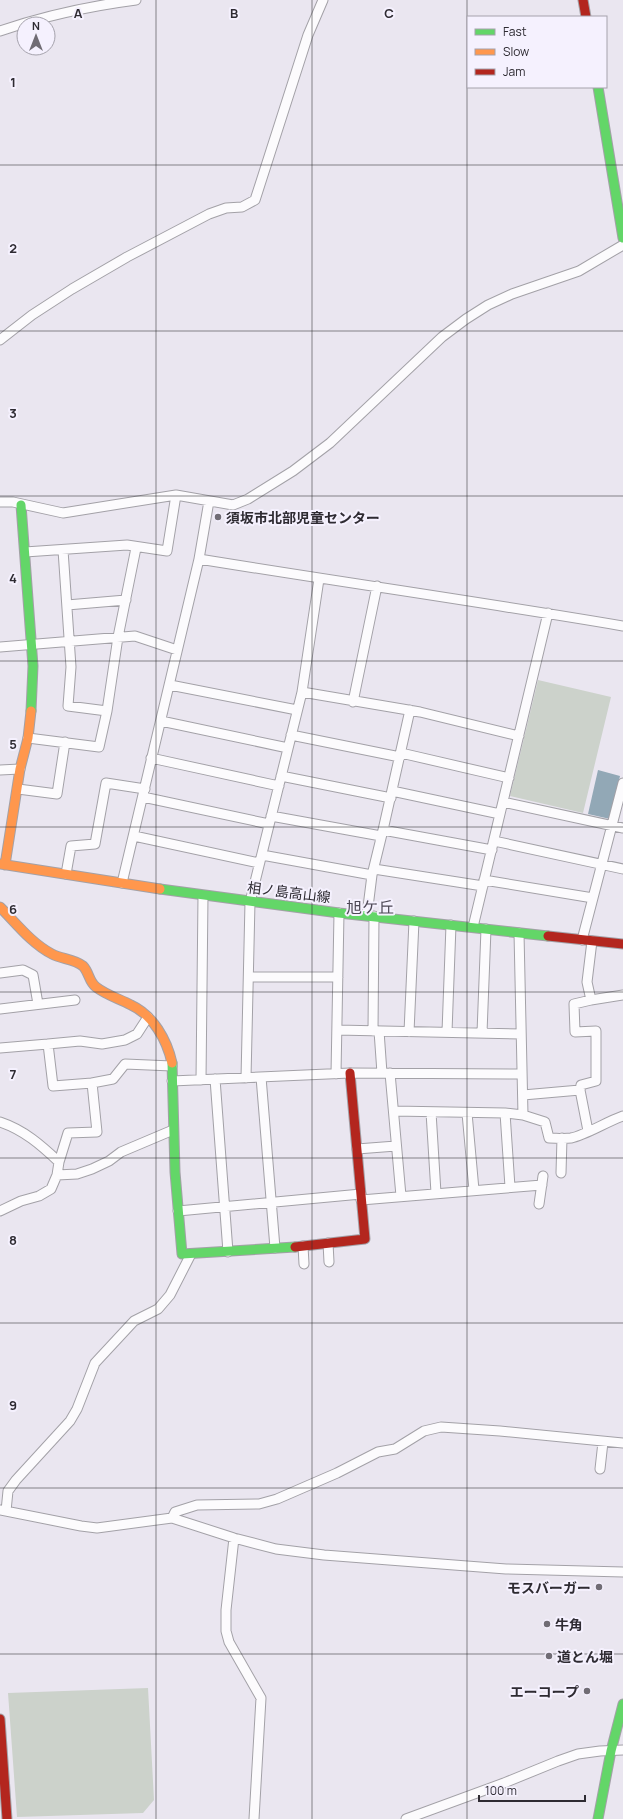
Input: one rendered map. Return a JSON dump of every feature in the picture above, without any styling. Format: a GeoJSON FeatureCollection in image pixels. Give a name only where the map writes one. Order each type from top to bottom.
{"type":"FeatureCollection","features":[{"type":"Feature","properties":{"kind":"main road"},"geometry":{"type":"LineString","coordinates":[[583,0],[586,16]]}},
{"type":"Feature","properties":{"kind":"main road"},"geometry":{"type":"LineString","coordinates":[[598,88],[623,238]]}},
{"type":"Feature","properties":{"kind":"main road"},"geometry":{"type":"LineString","coordinates":[[3,865],[18,789],[20,770],[28,738],[33,693],[32,644],[21,505]]}},
{"type":"Feature","properties":{"kind":"main road","name":"相ノ島高山線"},"geometry":{"type":"LineString","coordinates":[[3,865],[202,896],[339,913],[623,944]]}},
{"type":"Feature","properties":{"kind":"main road"},"geometry":{"type":"LineString","coordinates":[[0,907],[26,934],[51,954],[83,966],[94,986],[106,994],[135,1007],[148,1017],[166,1047],[172,1059],[173,1130],[182,1254],[303,1246],[365,1239],[350,1073]]}},
{"type":"Feature","properties":{"kind":"main road"},"geometry":{"type":"LineString","coordinates":[[598,1814],[610,1751],[623,1704]]}},
{"type":"Feature","properties":{"kind":"main road"},"geometry":{"type":"LineString","coordinates":[[0,1720],[7,1819]]}},
{"type":"Feature","properties":{"kind":"street"},"geometry":{"type":"LineString","coordinates":[[0,31],[38,19],[90,7],[136,0]]}},
{"type":"Feature","properties":{"kind":"street"},"geometry":{"type":"LineString","coordinates":[[0,340],[32,315],[72,289],[127,257],[209,214],[226,208],[242,207],[255,200],[308,35],[323,0]]}},
{"type":"Feature","properties":{"kind":"street"},"geometry":{"type":"LineString","coordinates":[[0,502],[63,513],[176,495],[234,504],[241,502],[293,471],[330,443],[442,337],[483,308],[512,294],[579,271],[623,245]]}},
{"type":"Feature","properties":{"kind":"street"},"geometry":{"type":"LineString","coordinates":[[25,552],[127,545],[136,548],[167,551],[176,495]]}},
{"type":"Feature","properties":{"kind":"street"},"geometry":{"type":"LineString","coordinates":[[122,883],[199,559],[209,501]]}},
{"type":"Feature","properties":{"kind":"street"},"geometry":{"type":"LineString","coordinates":[[28,738],[99,747],[107,711],[118,637],[136,548]]}},
{"type":"Feature","properties":{"kind":"street"},"geometry":{"type":"LineString","coordinates":[[63,550],[71,667],[68,706],[107,711]]}},
{"type":"Feature","properties":{"kind":"street"},"geometry":{"type":"LineString","coordinates":[[199,559],[623,626]]}},
{"type":"Feature","properties":{"kind":"street"},"geometry":{"type":"LineString","coordinates":[[246,1078],[250,902],[302,692],[319,579]]}},
{"type":"Feature","properties":{"kind":"street"},"geometry":{"type":"LineString","coordinates":[[353,702],[377,586]]}},
{"type":"Feature","properties":{"kind":"street"},"geometry":{"type":"LineString","coordinates":[[66,605],[126,600]]}},
{"type":"Feature","properties":{"kind":"street"},"geometry":{"type":"LineString","coordinates":[[473,927],[548,613]]}},
{"type":"Feature","properties":{"kind":"street"},"geometry":{"type":"LineString","coordinates":[[0,647],[135,636],[177,650]]}},
{"type":"Feature","properties":{"kind":"street"},"geometry":{"type":"LineString","coordinates":[[170,685],[297,710]]}},
{"type":"Feature","properties":{"kind":"street"},"geometry":{"type":"LineString","coordinates":[[302,692],[353,702],[410,710],[519,736]]}},
{"type":"Feature","properties":{"kind":"street"},"geometry":{"type":"LineString","coordinates":[[401,1196],[394,1112],[376,1031],[371,916],[373,872],[392,795],[410,710]]}},
{"type":"Feature","properties":{"kind":"street"},"geometry":{"type":"LineString","coordinates":[[161,721],[288,748]]}},
{"type":"Feature","properties":{"kind":"street"},"geometry":{"type":"LineString","coordinates":[[291,735],[401,755],[509,778]]}},
{"type":"Feature","properties":{"kind":"street"},"geometry":{"type":"LineString","coordinates":[[18,789],[57,794],[65,742]]}},
{"type":"Feature","properties":{"kind":"street"},"geometry":{"type":"LineString","coordinates":[[151,758],[279,786]]}},
{"type":"Feature","properties":{"kind":"street"},"geometry":{"type":"LineString","coordinates":[[0,770],[20,770]]}},
{"type":"Feature","properties":{"kind":"street"},"geometry":{"type":"LineString","coordinates":[[281,776],[500,814]]}},
{"type":"Feature","properties":{"kind":"street"},"geometry":{"type":"LineString","coordinates":[[66,874],[71,846],[95,844],[106,783],[144,793],[270,820],[493,846],[603,864],[623,869]]}},
{"type":"Feature","properties":{"kind":"street"},"geometry":{"type":"LineString","coordinates":[[582,940],[623,783]]}},
{"type":"Feature","properties":{"kind":"street"},"geometry":{"type":"LineString","coordinates":[[503,802],[623,828]]}},
{"type":"Feature","properties":{"kind":"street"},"geometry":{"type":"LineString","coordinates":[[134,836],[260,859],[484,883],[593,898]]}},
{"type":"Feature","properties":{"kind":"street"},"geometry":{"type":"LineString","coordinates":[[201,1080],[202,896]]}},
{"type":"Feature","properties":{"kind":"street"},"geometry":{"type":"LineString","coordinates":[[336,1074],[339,913]]}},
{"type":"Feature","properties":{"kind":"street"},"geometry":{"type":"LineString","coordinates":[[409,1032],[414,921]]}},
{"type":"Feature","properties":{"kind":"street"},"geometry":{"type":"LineString","coordinates":[[447,1032],[451,925]]}},
{"type":"Feature","properties":{"kind":"street"},"geometry":{"type":"LineString","coordinates":[[482,1033],[486,929]]}},
{"type":"Feature","properties":{"kind":"street"},"geometry":{"type":"LineString","coordinates":[[519,933],[523,1115]]}},
{"type":"Feature","properties":{"kind":"street"},"geometry":{"type":"LineString","coordinates":[[591,1000],[587,982],[592,941]]}},
{"type":"Feature","properties":{"kind":"street"},"geometry":{"type":"LineString","coordinates":[[0,973],[23,970],[32,974],[38,1004]]}},
{"type":"Feature","properties":{"kind":"street"},"geometry":{"type":"LineString","coordinates":[[249,977],[338,977]]}},
{"type":"Feature","properties":{"kind":"street"},"geometry":{"type":"LineString","coordinates":[[588,1131],[580,1090],[581,1085],[596,1081],[596,1031],[575,1032],[570,1005],[623,995]]}},
{"type":"Feature","properties":{"kind":"street"},"geometry":{"type":"LineString","coordinates":[[0,1009],[75,1000]]}},
{"type":"Feature","properties":{"kind":"street"},"geometry":{"type":"LineString","coordinates":[[0,1048],[80,1041],[102,1044],[125,1040],[137,1034],[148,1017]]}},
{"type":"Feature","properties":{"kind":"street"},"geometry":{"type":"LineString","coordinates":[[337,1030],[521,1034]]}},
{"type":"Feature","properties":{"kind":"street"},"geometry":{"type":"LineString","coordinates":[[48,1044],[52,1086],[92,1083],[113,1079],[125,1064],[172,1066]]}},
{"type":"Feature","properties":{"kind":"street"},"geometry":{"type":"LineString","coordinates":[[172,1081],[350,1073],[522,1074]]}},
{"type":"Feature","properties":{"kind":"street"},"geometry":{"type":"LineString","coordinates":[[261,1077],[274,1248]]}},
{"type":"Feature","properties":{"kind":"street"},"geometry":{"type":"LineString","coordinates":[[214,1079],[228,1252]]}},
{"type":"Feature","properties":{"kind":"street"},"geometry":{"type":"LineString","coordinates":[[0,1211],[21,1201],[39,1196],[51,1188],[57,1175],[58,1162],[68,1133],[97,1132],[92,1083]]}},
{"type":"Feature","properties":{"kind":"street"},"geometry":{"type":"LineString","coordinates":[[523,1095],[580,1090]]}},
{"type":"Feature","properties":{"kind":"street"},"geometry":{"type":"LineString","coordinates":[[394,1112],[523,1115],[545,1122],[549,1138],[562,1138],[580,1135],[623,1116]]}},
{"type":"Feature","properties":{"kind":"street"},"geometry":{"type":"LineString","coordinates":[[431,1112],[436,1193]]}},
{"type":"Feature","properties":{"kind":"street"},"geometry":{"type":"LineString","coordinates":[[467,1113],[474,1190]]}},
{"type":"Feature","properties":{"kind":"street"},"geometry":{"type":"LineString","coordinates":[[505,1114],[510,1187]]}},
{"type":"Feature","properties":{"kind":"street"},"geometry":{"type":"LineString","coordinates":[[0,1122],[36,1140],[58,1162]]}},
{"type":"Feature","properties":{"kind":"street"},"geometry":{"type":"LineString","coordinates":[[57,1175],[76,1174],[92,1169],[109,1162],[121,1152],[173,1130]]}},
{"type":"Feature","properties":{"kind":"street"},"geometry":{"type":"LineString","coordinates":[[561,1173],[562,1138]]}},
{"type":"Feature","properties":{"kind":"street"},"geometry":{"type":"LineString","coordinates":[[357,1149],[396,1146]]}},
{"type":"Feature","properties":{"kind":"street"},"geometry":{"type":"LineString","coordinates":[[178,1211],[271,1203],[401,1196],[474,1190],[510,1187],[542,1181],[540,1204]]}},
{"type":"Feature","properties":{"kind":"street"},"geometry":{"type":"LineString","coordinates":[[328,1243],[329,1262]]}},
{"type":"Feature","properties":{"kind":"street"},"geometry":{"type":"LineString","coordinates":[[303,1246],[304,1264]]}},
{"type":"Feature","properties":{"kind":"street"},"geometry":{"type":"LineString","coordinates":[[191,1254],[170,1295],[158,1309],[134,1320],[94,1363],[77,1409],[70,1421],[16,1480],[8,1491],[3,1511],[96,1528],[172,1518],[234,1538],[276,1549],[324,1555],[506,1569],[623,1572]]}},
{"type":"Feature","properties":{"kind":"street"},"geometry":{"type":"LineString","coordinates":[[172,1518],[175,1512],[197,1505],[259,1504],[277,1499],[337,1473],[378,1452],[395,1449],[424,1431],[441,1427],[623,1443]]}},
{"type":"Feature","properties":{"kind":"street"},"geometry":{"type":"LineString","coordinates":[[600,1469],[603,1442]]}},
{"type":"Feature","properties":{"kind":"street"},"geometry":{"type":"LineString","coordinates":[[234,1538],[226,1610],[226,1631],[229,1642],[261,1698],[254,1819]]}},
{"type":"Feature","properties":{"kind":"street"},"geometry":{"type":"LineString","coordinates":[[408,1819],[578,1754],[623,1750]]}},
{"type":"Feature","properties":{"kind":"street"},"geometry":{"type":"LineString","coordinates":[[594,1819],[598,1814]]}},
{"type":"Feature","properties":{"kind":"shaded area"},"geometry":{"type":"Polygon","coordinates":[[[538,680],[611,697],[583,813],[510,796],[538,680]]]}},
{"type":"Feature","properties":{"kind":"shaded area"},"geometry":{"type":"Polygon","coordinates":[[[148,1688],[154,1800],[143,1813],[17,1817],[8,1693],[148,1688]]]}},
{"type":"Feature","properties":{"kind":"water"},"geometry":{"type":"Polygon","coordinates":[[[598,770],[620,776],[610,819],[588,814],[598,770]]]}},
{"type":"Feature","properties":{"kind":"traffic: fast"},"geometry":{"type":"LineString","coordinates":[[598,88],[623,238]]}},
{"type":"Feature","properties":{"kind":"traffic: fast"},"geometry":{"type":"LineString","coordinates":[[21,505],[33,666],[31,711]]}},
{"type":"Feature","properties":{"kind":"traffic: fast"},"geometry":{"type":"LineString","coordinates":[[160,889],[339,913],[548,936]]}},
{"type":"Feature","properties":{"kind":"traffic: fast"},"geometry":{"type":"LineString","coordinates":[[172,1063],[175,1172],[182,1254],[295,1247]]}},
{"type":"Feature","properties":{"kind":"traffic: fast"},"geometry":{"type":"LineString","coordinates":[[598,1819],[611,1751],[623,1704]]}},
{"type":"Feature","properties":{"kind":"traffic: slow"},"geometry":{"type":"LineString","coordinates":[[5,865],[20,769],[28,738],[31,711]]}},
{"type":"Feature","properties":{"kind":"traffic: slow"},"geometry":{"type":"LineString","coordinates":[[0,864],[160,889]]}},
{"type":"Feature","properties":{"kind":"traffic: slow"},"geometry":{"type":"LineString","coordinates":[[0,907],[37,944],[56,956],[72,960],[80,964],[85,968],[96,987],[109,995],[139,1009],[146,1015],[163,1037],[172,1063]]}},
{"type":"Feature","properties":{"kind":"traffic: jam"},"geometry":{"type":"LineString","coordinates":[[583,0],[586,16]]}},
{"type":"Feature","properties":{"kind":"traffic: jam"},"geometry":{"type":"LineString","coordinates":[[548,936],[623,944]]}},
{"type":"Feature","properties":{"kind":"traffic: jam"},"geometry":{"type":"LineString","coordinates":[[295,1247],[365,1239],[350,1073]]}},
{"type":"Feature","properties":{"kind":"traffic: jam"},"geometry":{"type":"LineString","coordinates":[[0,1719],[7,1819]]}},
{"type":"Feature","properties":{"kind":"place","name":"須坂市北部児童センター"},"geometry":{"type":"Point","coordinates":[218,517]}},
{"type":"Feature","properties":{"kind":"place","name":"モスバーガー"},"geometry":{"type":"Point","coordinates":[599,1587]}},
{"type":"Feature","properties":{"kind":"place","name":"牛角"},"geometry":{"type":"Point","coordinates":[547,1624]}},
{"type":"Feature","properties":{"kind":"place","name":"道とん堀"},"geometry":{"type":"Point","coordinates":[549,1656]}},
{"type":"Feature","properties":{"kind":"place","name":"エーコープ"},"geometry":{"type":"Point","coordinates":[587,1691]}},
{"type":"Feature","properties":{"kind":"district","name":"旭ケ丘"},"geometry":{"type":"Point","coordinates":[370,907]}}]}
